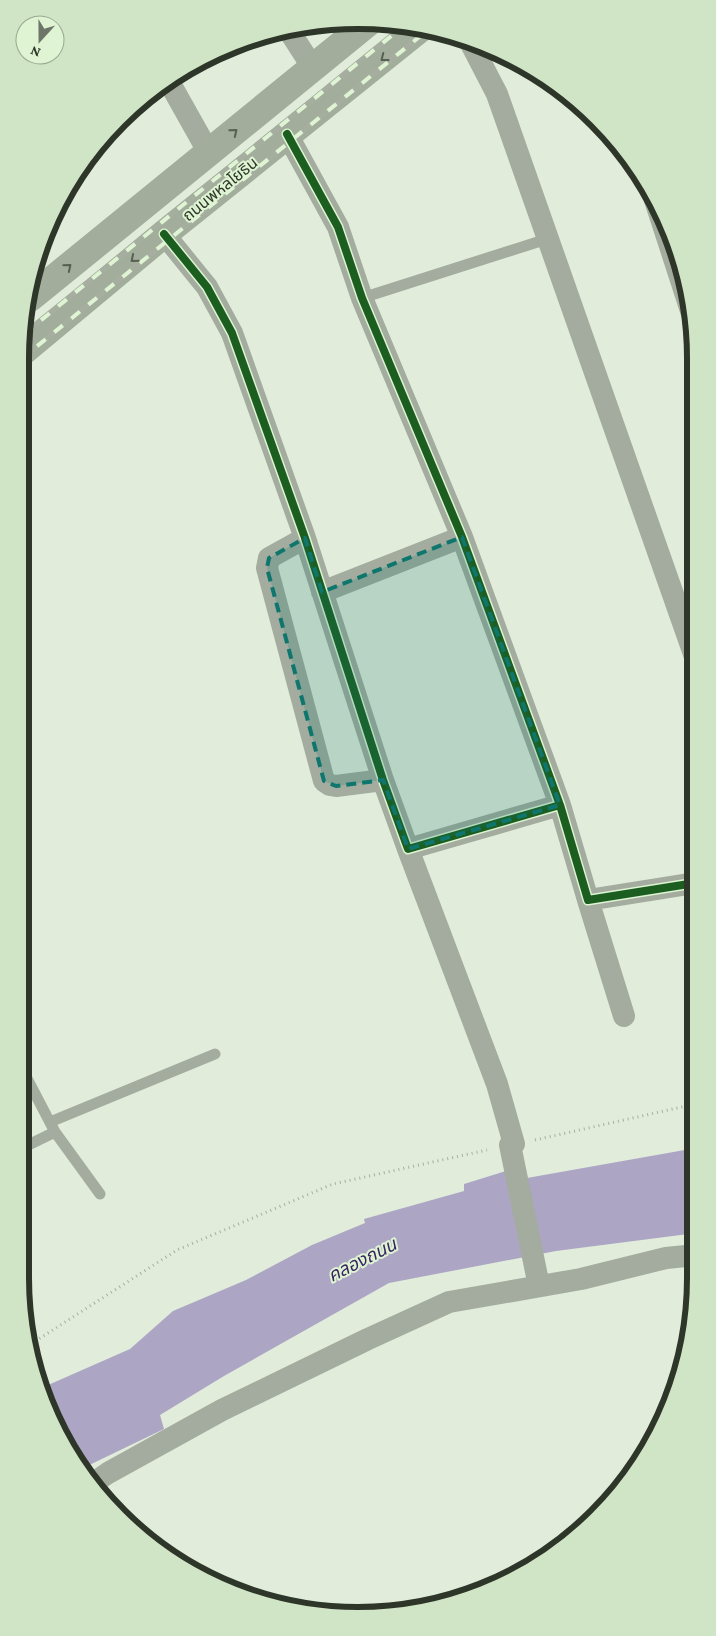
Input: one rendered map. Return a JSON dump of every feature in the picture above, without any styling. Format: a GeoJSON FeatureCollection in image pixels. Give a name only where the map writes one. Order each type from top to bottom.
{"type":"FeatureCollection","features":[{"type":"Feature","properties":{"kind":"main road"},"geometry":{"type":"LineString","coordinates":[[35,294],[359,29]]}},
{"type":"Feature","properties":{"kind":"main road","name":"ถนนพหลโยธิน"},"geometry":{"type":"LineString","coordinates":[[29,346],[287,134],[414,34]]}},
{"type":"Feature","properties":{"kind":"street"},"geometry":{"type":"LineString","coordinates":[[292,35],[312,68]]}},
{"type":"Feature","properties":{"kind":"street"},"geometry":{"type":"LineString","coordinates":[[474,50],[497,94],[687,634]]}},
{"type":"Feature","properties":{"kind":"street"},"geometry":{"type":"LineString","coordinates":[[172,87],[209,153]]}},
{"type":"Feature","properties":{"kind":"street"},"geometry":{"type":"LineString","coordinates":[[287,134],[338,227],[362,298],[462,536],[560,805],[624,1016]]}},
{"type":"Feature","properties":{"kind":"street"},"geometry":{"type":"LineString","coordinates":[[164,234],[207,287],[232,332],[305,538],[383,780],[497,1084],[512,1145],[514,1169],[538,1286]]}},
{"type":"Feature","properties":{"kind":"street"},"geometry":{"type":"LineString","coordinates":[[322,592],[462,536]]}},
{"type":"Feature","properties":{"kind":"street"},"geometry":{"type":"LineString","coordinates":[[305,538],[268,558],[267,568],[324,780],[330,785],[336,786],[383,780]]}},
{"type":"Feature","properties":{"kind":"street"},"geometry":{"type":"LineString","coordinates":[[408,849],[560,805]]}},
{"type":"Feature","properties":{"kind":"street"},"geometry":{"type":"LineString","coordinates":[[588,900],[687,884]]}},
{"type":"Feature","properties":{"kind":"street"},"geometry":{"type":"LineString","coordinates":[[98,1480],[222,1410],[449,1302],[581,1279],[666,1258],[687,1256]]}},
{"type":"Feature","properties":{"kind":"lane"},"geometry":{"type":"LineString","coordinates":[[362,298],[547,239]]}},
{"type":"Feature","properties":{"kind":"lane"},"geometry":{"type":"LineString","coordinates":[[29,1143],[53,1127],[215,1054]]}},
{"type":"Feature","properties":{"kind":"lane"},"geometry":{"type":"LineString","coordinates":[[29,1082],[53,1127],[100,1194]]}},
{"type":"Feature","properties":{"kind":"path"},"geometry":{"type":"LineString","coordinates":[[35,1341],[177,1250],[333,1184],[687,1106]]}},
{"type":"Feature","properties":{"kind":"highlighted area"},"geometry":{"type":"Polygon","coordinates":[[[462,537],[560,805],[408,849],[383,780],[336,786],[324,781],[267,568],[269,558],[305,538],[322,592],[462,537]]]}},
{"type":"Feature","properties":{"kind":"water","name":"คลองถนน"},"geometry":{"type":"Polygon","coordinates":[[[687,1150],[687,1234],[556,1251],[389,1283],[224,1376],[160,1415],[164,1429],[88,1466],[84,1461],[63,1424],[47,1386],[130,1349],[173,1311],[246,1280],[312,1245],[365,1223],[364,1219],[464,1191],[464,1184],[506,1171],[510,1181],[687,1150]]]}},
{"type":"Feature","properties":{"kind":"railway"},"geometry":{"type":"LineString","coordinates":[[30,329],[397,31]]}},
{"type":"Feature","properties":{"kind":"railway"},"geometry":{"type":"LineString","coordinates":[[29,353],[422,35]]}},
{"type":"Feature","properties":{"kind":"cycle path"},"geometry":{"type":"LineString","coordinates":[[287,134],[338,227],[362,298],[462,537],[560,805],[588,900],[687,884]]}},
{"type":"Feature","properties":{"kind":"cycle path"},"geometry":{"type":"LineString","coordinates":[[164,234],[207,287],[232,333],[305,538],[383,780],[408,849],[560,805]]}}]}
